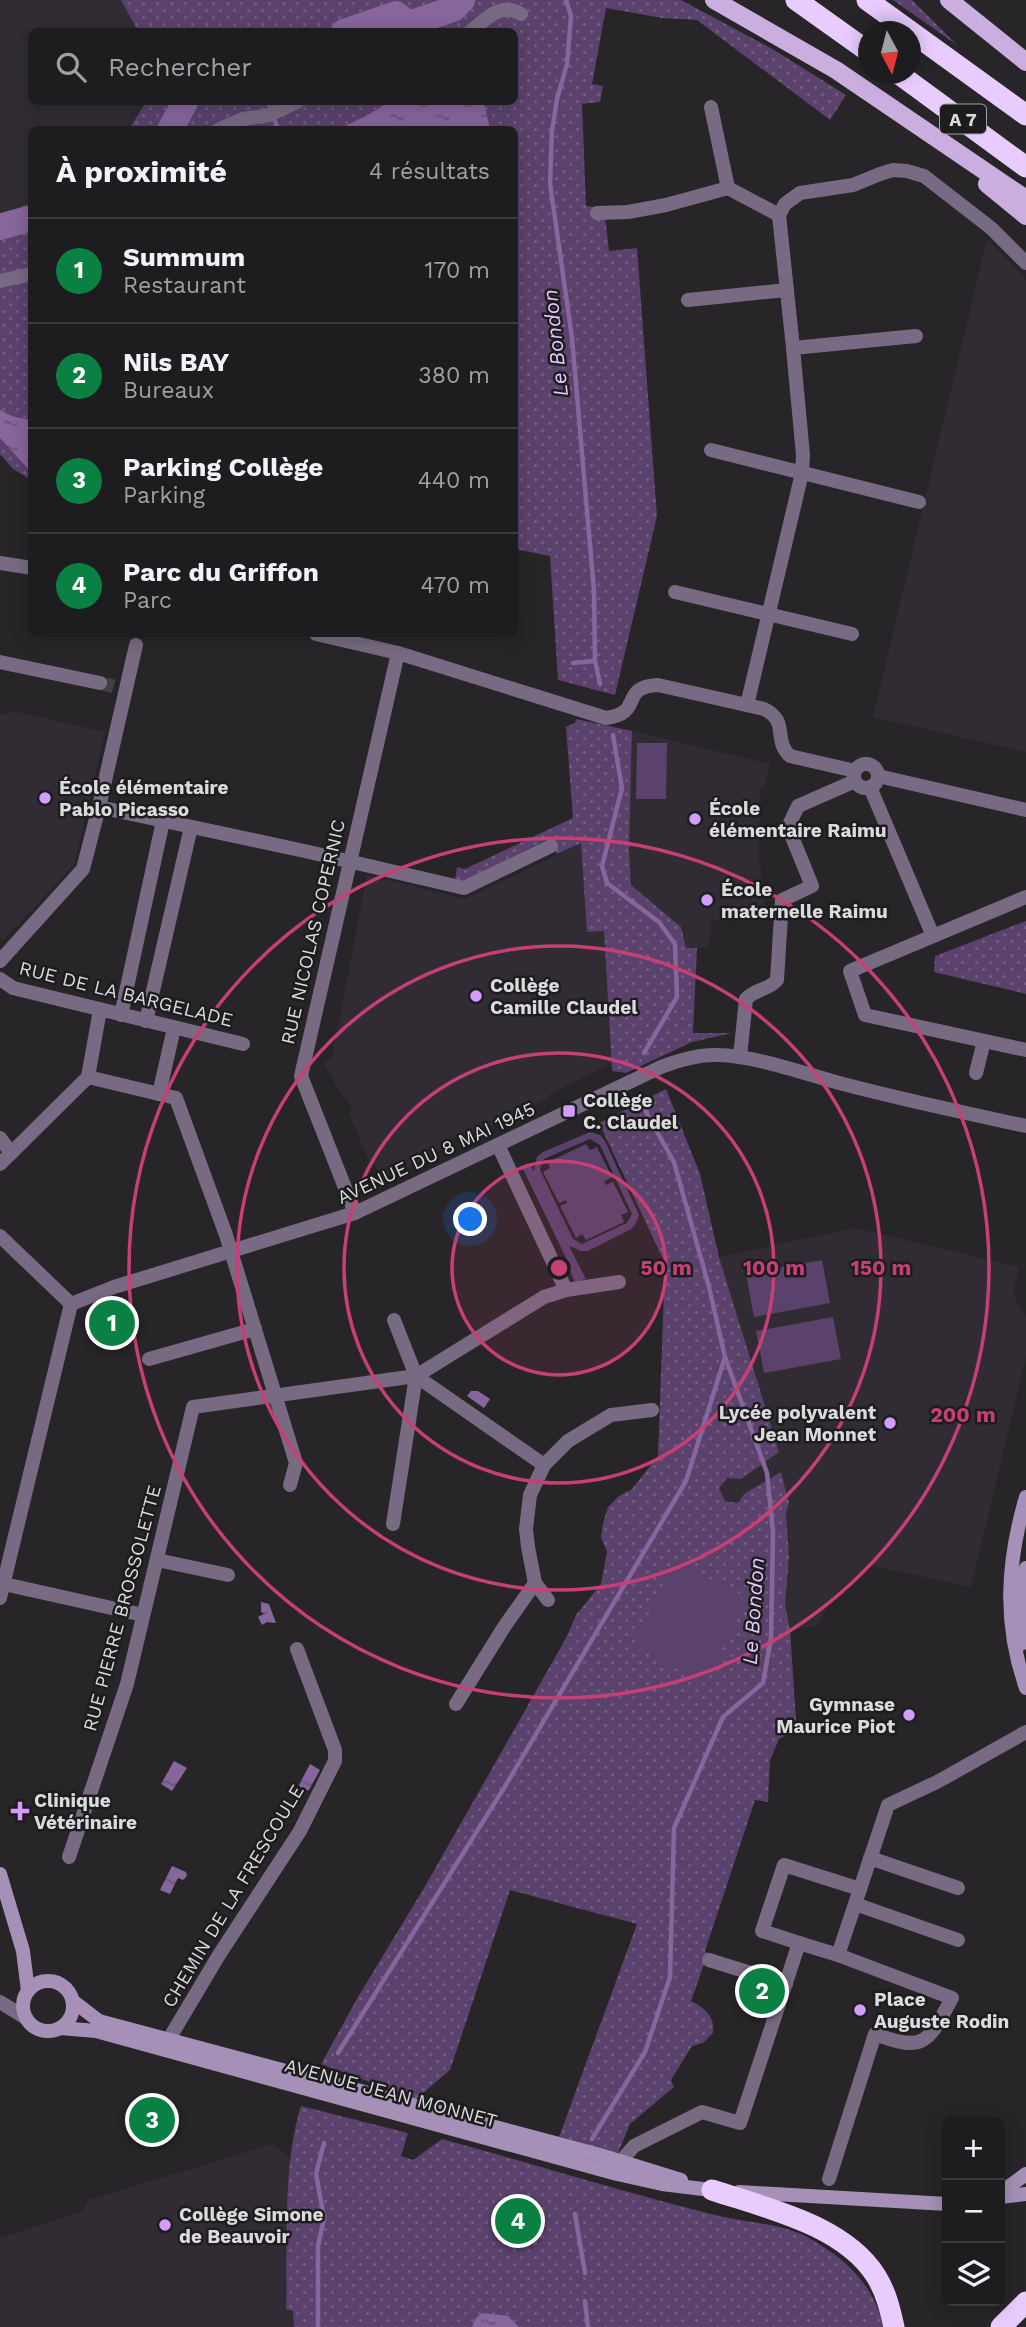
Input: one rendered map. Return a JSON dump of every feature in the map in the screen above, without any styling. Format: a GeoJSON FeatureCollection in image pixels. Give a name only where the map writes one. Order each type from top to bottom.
{"type":"FeatureCollection","features":[{"type":"Feature","properties":{"kind":"highway"},"geometry":{"type":"LineString","coordinates":[[796,0],[858,44]]}},
{"type":"Feature","properties":{"kind":"highway","name":"A 7"},"geometry":{"type":"LineString","coordinates":[[867,0],[1026,115]]}},
{"type":"Feature","properties":{"kind":"highway","name":"A 7"},"geometry":{"type":"LineString","coordinates":[[913,84],[1026,167]]}},
{"type":"Feature","properties":{"kind":"highway"},"geometry":{"type":"LineString","coordinates":[[712,2190],[815,2226],[841,2242],[867,2264],[876,2276],[889,2306],[894,2327]]}},
{"type":"Feature","properties":{"kind":"highway"},"geometry":{"type":"LineString","coordinates":[[1001,2327],[1026,2302]]}},
{"type":"Feature","properties":{"kind":"highway"},"geometry":{"type":"LineString","coordinates":[[1014,2327],[1026,2316]]}},
{"type":"Feature","properties":{"kind":"main road"},"geometry":{"type":"LineString","coordinates":[[714,0],[836,69],[1026,199]]}},
{"type":"Feature","properties":{"kind":"main road"},"geometry":{"type":"LineString","coordinates":[[949,0],[1026,62]]}},
{"type":"Feature","properties":{"kind":"main road"},"geometry":{"type":"LineString","coordinates":[[893,106],[1026,216]]}},
{"type":"Feature","properties":{"kind":"street"},"geometry":{"type":"LineString","coordinates":[[474,28],[500,10],[508,9],[521,13]]}},
{"type":"Feature","properties":{"kind":"street"},"geometry":{"type":"LineString","coordinates":[[227,126],[243,119],[269,115],[291,105]]}},
{"type":"Feature","properties":{"kind":"street"},"geometry":{"type":"LineString","coordinates":[[711,107],[728,188]]}},
{"type":"Feature","properties":{"kind":"street"},"geometry":{"type":"LineString","coordinates":[[747,705],[802,472],[803,455],[779,215],[785,204],[800,193],[853,185],[893,170],[907,171],[924,176],[991,228],[1026,263]]}},
{"type":"Feature","properties":{"kind":"street"},"geometry":{"type":"LineString","coordinates":[[597,214],[666,205],[728,188],[779,215]]}},
{"type":"Feature","properties":{"kind":"street"},"geometry":{"type":"LineString","coordinates":[[0,281],[28,275]]}},
{"type":"Feature","properties":{"kind":"street"},"geometry":{"type":"LineString","coordinates":[[688,300],[788,290]]}},
{"type":"Feature","properties":{"kind":"street"},"geometry":{"type":"LineString","coordinates":[[793,348],[916,336]]}},
{"type":"Feature","properties":{"kind":"street"},"geometry":{"type":"LineString","coordinates":[[711,450],[919,502]]}},
{"type":"Feature","properties":{"kind":"street"},"geometry":{"type":"LineString","coordinates":[[0,563],[28,567]]}},
{"type":"Feature","properties":{"kind":"street"},"geometry":{"type":"LineString","coordinates":[[675,592],[852,634]]}},
{"type":"Feature","properties":{"kind":"street"},"geometry":{"type":"LineString","coordinates":[[329,637],[398,653],[612,717],[627,712],[636,691],[645,685],[658,685],[764,709],[775,716],[779,724],[782,749],[790,756],[855,776],[864,788],[874,782],[1026,810]]}},
{"type":"Feature","properties":{"kind":"street"},"geometry":{"type":"LineString","coordinates":[[0,961],[83,869],[99,807],[120,688],[136,645]]}},
{"type":"Feature","properties":{"kind":"street","name":"RUE NICOLAS COPERNIC"},"geometry":{"type":"LineString","coordinates":[[355,1213],[301,1076],[398,653]]}},
{"type":"Feature","properties":{"kind":"street"},"geometry":{"type":"LineString","coordinates":[[0,662],[100,683]]}},
{"type":"Feature","properties":{"kind":"street"},"geometry":{"type":"LineString","coordinates":[[740,1057],[746,999],[752,993],[772,986],[777,980],[782,900],[812,886],[788,827],[798,806],[855,776],[861,765],[867,763],[877,770],[874,782],[933,936]]}},
{"type":"Feature","properties":{"kind":"street"},"geometry":{"type":"LineString","coordinates":[[99,807],[464,888],[551,846]]}},
{"type":"Feature","properties":{"kind":"street"},"geometry":{"type":"LineString","coordinates":[[121,1015],[163,821]]}},
{"type":"Feature","properties":{"kind":"street"},"geometry":{"type":"LineString","coordinates":[[146,1021],[191,827]]}},
{"type":"Feature","properties":{"kind":"street"},"geometry":{"type":"LineString","coordinates":[[1026,897],[850,971],[865,1015],[1026,1050]]}},
{"type":"Feature","properties":{"kind":"street","name":"RUE DE LA BARGELADE"},"geometry":{"type":"LineString","coordinates":[[0,979],[13,988],[243,1044]]}},
{"type":"Feature","properties":{"kind":"street"},"geometry":{"type":"LineString","coordinates":[[0,1164],[88,1077],[100,1010]]}},
{"type":"Feature","properties":{"kind":"street"},"geometry":{"type":"LineString","coordinates":[[159,1094],[174,1028]]}},
{"type":"Feature","properties":{"kind":"street"},"geometry":{"type":"LineString","coordinates":[[976,1073],[984,1041]]}},
{"type":"Feature","properties":{"kind":"street","name":"AVENUE DU 8 MAI 1945"},"geometry":{"type":"LineString","coordinates":[[71,1304],[92,1294],[355,1213],[678,1060],[716,1055],[740,1057],[881,1094],[1026,1126]]}},
{"type":"Feature","properties":{"kind":"street"},"geometry":{"type":"LineString","coordinates":[[88,1077],[176,1098],[231,1252],[296,1463],[290,1485]]}},
{"type":"Feature","properties":{"kind":"street"},"geometry":{"type":"LineString","coordinates":[[0,1139],[12,1153]]}},
{"type":"Feature","properties":{"kind":"street"},"geometry":{"type":"LineString","coordinates":[[498,1145],[566,1290]]}},
{"type":"Feature","properties":{"kind":"street"},"geometry":{"type":"LineString","coordinates":[[0,1236],[71,1304],[1,1588],[143,1615]]}},
{"type":"Feature","properties":{"kind":"street"},"geometry":{"type":"LineString","coordinates":[[276,1396],[416,1376],[544,1297],[566,1290],[619,1282]]}},
{"type":"Feature","properties":{"kind":"street"},"geometry":{"type":"LineString","coordinates":[[393,1524],[416,1376],[394,1320]]}},
{"type":"Feature","properties":{"kind":"street"},"geometry":{"type":"LineString","coordinates":[[149,1359],[255,1329]]}},
{"type":"Feature","properties":{"kind":"street"},"geometry":{"type":"LineString","coordinates":[[416,1376],[544,1465]]}},
{"type":"Feature","properties":{"kind":"street","name":"RUE PIERRE BROSSOLETTE"},"geometry":{"type":"LineString","coordinates":[[69,1857],[127,1684],[193,1407],[276,1396]]}},
{"type":"Feature","properties":{"kind":"street"},"geometry":{"type":"LineString","coordinates":[[548,1600],[535,1583],[526,1529],[530,1495],[544,1465],[568,1441],[601,1420],[611,1415],[652,1410]]}},
{"type":"Feature","properties":{"kind":"street"},"geometry":{"type":"LineString","coordinates":[[1023,1680],[1009,1617],[1009,1584],[1025,1501]]}},
{"type":"Feature","properties":{"kind":"street"},"geometry":{"type":"LineString","coordinates":[[156,1560],[228,1575]]}},
{"type":"Feature","properties":{"kind":"street"},"geometry":{"type":"LineString","coordinates":[[1023,1680],[1022,1584],[1026,1568]]}},
{"type":"Feature","properties":{"kind":"street"},"geometry":{"type":"LineString","coordinates":[[456,1704],[535,1583]]}},
{"type":"Feature","properties":{"kind":"street","name":"CHEMIN DE LA FRESCOULE"},"geometry":{"type":"LineString","coordinates":[[165,2046],[219,1955],[300,1831],[335,1761],[334,1750],[297,1649]]}},
{"type":"Feature","properties":{"kind":"street"},"geometry":{"type":"LineString","coordinates":[[838,1955],[888,1805],[937,1782],[1026,1732]]}},
{"type":"Feature","properties":{"kind":"street"},"geometry":{"type":"LineString","coordinates":[[870,1858],[958,1888]]}},
{"type":"Feature","properties":{"kind":"street"},"geometry":{"type":"LineString","coordinates":[[829,2179],[875,2034],[897,2042],[918,2042],[926,2039],[933,2033],[952,1998],[838,1955],[762,1931],[784,1865],[860,1889]]}},
{"type":"Feature","properties":{"kind":"street"},"geometry":{"type":"LineString","coordinates":[[0,1874],[5,1903],[23,1951],[26,2018]]}},
{"type":"Feature","properties":{"kind":"street"},"geometry":{"type":"LineString","coordinates":[[855,1904],[958,1940]]}},
{"type":"Feature","properties":{"kind":"street"},"geometry":{"type":"LineString","coordinates":[[621,2161],[634,2146],[702,2112],[740,2123],[799,1943]]}},
{"type":"Feature","properties":{"kind":"street"},"geometry":{"type":"LineString","coordinates":[[3,2003],[31,2024],[46,2031],[60,2028],[71,2017],[73,2001],[64,1987],[49,1982],[23,1951]]}},
{"type":"Feature","properties":{"kind":"street"},"geometry":{"type":"LineString","coordinates":[[709,1960],[786,1984]]}},
{"type":"Feature","properties":{"kind":"street"},"geometry":{"type":"LineString","coordinates":[[3,2003],[27,1994],[34,1986],[49,1982]]}},
{"type":"Feature","properties":{"kind":"street","name":"AVENUE JEAN MONNET"},"geometry":{"type":"LineString","coordinates":[[73,2001],[86,2014],[99,2021],[165,2046]]}},
{"type":"Feature","properties":{"kind":"street","name":"AVENUE JEAN MONNET"},"geometry":{"type":"LineString","coordinates":[[60,2028],[96,2031],[165,2046],[597,2162],[662,2184],[712,2190],[942,2204]]}},
{"type":"Feature","properties":{"kind":"street","name":"AVENUE JEAN MONNET"},"geometry":{"type":"LineString","coordinates":[[597,2162],[621,2161],[712,2190]]}},
{"type":"Feature","properties":{"kind":"street"},"geometry":{"type":"LineString","coordinates":[[1005,2191],[1026,2174]]}},
{"type":"Feature","properties":{"kind":"street"},"geometry":{"type":"LineString","coordinates":[[1005,2195],[1026,2194]]}},
{"type":"Feature","properties":{"kind":"shaded area"},"geometry":{"type":"Polygon","coordinates":[[[0,0],[121,0],[136,28],[28,28],[28,105],[144,105],[131,126],[28,126],[28,205],[0,213],[0,0]]]}},
{"type":"Feature","properties":{"kind":"shaded area"},"geometry":{"type":"Polygon","coordinates":[[[121,0],[681,0],[774,50],[846,95],[830,120],[697,20],[662,18],[606,8],[592,84],[603,86],[600,102],[582,104],[586,206],[604,208],[609,251],[637,248],[657,516],[615,695],[558,680],[550,556],[518,550],[518,126],[131,126],[144,105],[518,105],[518,28],[136,28],[121,0]]]}},
{"type":"Feature","properties":{"kind":"shaded area"},"geometry":{"type":"Polygon","coordinates":[[[893,0],[912,0],[957,45],[893,0]]]}},
{"type":"Feature","properties":{"kind":"shaded area"},"geometry":{"type":"Polygon","coordinates":[[[28,205],[28,478],[13,469],[0,454],[0,213],[28,205]]]}},
{"type":"Feature","properties":{"kind":"shaded area"},"geometry":{"type":"Polygon","coordinates":[[[987,239],[1026,280],[1026,752],[873,717],[987,239]]]}},
{"type":"Feature","properties":{"kind":"shaded area","name":"École élémentaire Pablo Picasso"},"geometry":{"type":"Polygon","coordinates":[[[13,711],[105,732],[74,865],[3,940],[0,937],[0,715],[13,711]]]}},
{"type":"Feature","properties":{"kind":"shaded area"},"geometry":{"type":"Polygon","coordinates":[[[576,719],[632,731],[629,850],[631,885],[681,927],[686,948],[697,948],[693,1033],[732,1033],[692,1042],[626,1073],[612,1071],[604,931],[587,932],[581,843],[557,854],[550,838],[464,881],[455,880],[457,867],[465,869],[573,818],[566,727],[575,723],[576,719]]]}},
{"type":"Feature","properties":{"kind":"shaded area","name":"École élémentaire Raimu"},"geometry":{"type":"Polygon","coordinates":[[[632,731],[770,764],[764,788],[760,789],[759,866],[761,889],[764,890],[765,920],[711,920],[707,948],[686,948],[681,927],[631,885],[629,850],[632,731]]]}},
{"type":"Feature","properties":{"kind":"shaded area"},"geometry":{"type":"Polygon","coordinates":[[[637,743],[667,743],[666,799],[636,799],[637,743]]]}},
{"type":"Feature","properties":{"kind":"shaded area","name":"Collège Camille Claudel"},"geometry":{"type":"Polygon","coordinates":[[[582,843],[587,931],[604,930],[611,1063],[490,1126],[491,1128],[469,1136],[448,1139],[445,1149],[387,1177],[368,1159],[349,1113],[353,1109],[324,1063],[332,1059],[367,875],[465,899],[582,843]]]}},
{"type":"Feature","properties":{"kind":"shaded area"},"geometry":{"type":"Polygon","coordinates":[[[1026,921],[1026,994],[934,972],[935,956],[1026,921]]]}},
{"type":"Feature","properties":{"kind":"shaded area"},"geometry":{"type":"Polygon","coordinates":[[[666,1089],[700,1174],[719,1257],[779,1452],[741,1479],[727,1478],[719,1488],[725,1501],[738,1503],[744,1494],[781,1472],[789,1503],[786,1513],[789,1557],[785,1604],[790,1630],[796,1720],[790,1733],[779,1739],[770,1760],[768,1802],[755,1800],[691,2001],[708,2013],[713,2033],[703,2043],[692,2046],[671,2080],[674,2087],[630,2124],[618,2153],[559,2137],[637,1924],[510,1890],[450,2070],[416,2099],[321,2064],[506,1744],[566,1638],[576,1615],[601,1584],[607,1552],[601,1537],[608,1507],[619,1496],[632,1489],[658,1456],[665,1263],[599,1123],[666,1089]]]}},
{"type":"Feature","properties":{"kind":"shaded area"},"geometry":{"type":"Polygon","coordinates":[[[590,1132],[600,1135],[639,1215],[631,1229],[588,1251],[569,1246],[586,1279],[575,1282],[523,1169],[530,1165],[534,1171],[537,1157],[590,1132]],[[590,1139],[546,1158],[542,1161],[540,1170],[573,1239],[582,1244],[627,1223],[632,1214],[600,1145],[590,1139]]]}},
{"type":"Feature","properties":{"kind":"shaded area"},"geometry":{"type":"Polygon","coordinates":[[[586,1144],[590,1150],[597,1147],[612,1177],[604,1181],[606,1185],[613,1182],[628,1212],[621,1215],[624,1222],[586,1240],[582,1234],[576,1238],[560,1206],[567,1203],[566,1200],[559,1203],[543,1172],[550,1168],[548,1162],[586,1144]]]}},
{"type":"Feature","properties":{"kind":"shaded area","name":"Lycée polyvalent Jean Monnet"},"geometry":{"type":"Polygon","coordinates":[[[855,1228],[1019,1267],[1013,1295],[1026,1316],[1026,1357],[971,1587],[869,1565],[832,1596],[818,1626],[790,1630],[785,1604],[789,1557],[786,1513],[789,1503],[781,1472],[744,1494],[738,1503],[725,1501],[719,1488],[727,1477],[779,1452],[719,1257],[855,1228]]]}},
{"type":"Feature","properties":{"kind":"shaded area"},"geometry":{"type":"Polygon","coordinates":[[[822,1260],[830,1303],[754,1317],[746,1274],[822,1260]]]}},
{"type":"Feature","properties":{"kind":"shaded area"},"geometry":{"type":"Polygon","coordinates":[[[833,1317],[841,1359],[764,1373],[756,1331],[833,1317]]]}},
{"type":"Feature","properties":{"kind":"shaded area"},"geometry":{"type":"Polygon","coordinates":[[[674,1561],[748,1598],[704,1683],[634,1646],[674,1561]]]}},
{"type":"Feature","properties":{"kind":"shaded area"},"geometry":{"type":"Polygon","coordinates":[[[301,2106],[408,2133],[401,2156],[413,2160],[442,2139],[684,2207],[797,2232],[821,2245],[856,2274],[873,2298],[883,2327],[294,2327],[293,2311],[286,2309],[287,2206],[291,2154],[301,2106]]]}},
{"type":"Feature","properties":{"kind":"shaded area","name":"Collège Simone de Beauvoir"},"geometry":{"type":"Polygon","coordinates":[[[273,2144],[290,2158],[286,2309],[293,2311],[294,2327],[0,2327],[0,2238],[83,2211],[88,2200],[273,2144]]]}},
{"type":"Feature","properties":{"kind":"water"},"geometry":{"type":"Polygon","coordinates":[[[384,105],[485,105],[489,126],[345,126],[384,105]]]}},
{"type":"Feature","properties":{"kind":"water"},"geometry":{"type":"Polygon","coordinates":[[[0,410],[11,416],[28,419],[28,469],[0,438],[0,410]]]}},
{"type":"Feature","properties":{"kind":"water"},"geometry":{"type":"Polygon","coordinates":[[[471,1391],[478,1391],[490,1399],[484,1408],[467,1396],[471,1391]]]}},
{"type":"Feature","properties":{"kind":"water"},"geometry":{"type":"Polygon","coordinates":[[[261,1602],[269,1604],[276,1623],[267,1622],[262,1625],[258,1617],[264,1614],[261,1612],[261,1602]]]}},
{"type":"Feature","properties":{"kind":"water"},"geometry":{"type":"Polygon","coordinates":[[[174,1761],[187,1768],[172,1791],[161,1784],[174,1761]]]}},
{"type":"Feature","properties":{"kind":"water"},"geometry":{"type":"Polygon","coordinates":[[[310,1764],[320,1770],[309,1790],[303,1791],[299,1785],[310,1764]]]}},
{"type":"Feature","properties":{"kind":"water"},"geometry":{"type":"Polygon","coordinates":[[[172,1866],[186,1872],[187,1876],[183,1880],[178,1878],[170,1894],[160,1890],[172,1866]]]}},
{"type":"Feature","properties":{"kind":"water"},"geometry":{"type":"Polygon","coordinates":[[[482,2313],[508,2316],[519,2327],[472,2327],[475,2319],[482,2313]]]}},
{"type":"Feature","properties":{"kind":"waterway"},"geometry":{"type":"LineString","coordinates":[[356,28],[396,14],[408,24],[453,9],[462,0]]}},
{"type":"Feature","properties":{"kind":"waterway","name":"Le Bondon"},"geometry":{"type":"LineString","coordinates":[[566,0],[571,16],[567,64],[557,99],[552,131],[550,183],[572,338],[594,591],[595,661],[600,684]]}},
{"type":"Feature","properties":{"kind":"waterway"},"geometry":{"type":"LineString","coordinates":[[172,126],[183,105]]}},
{"type":"Feature","properties":{"kind":"waterway"},"geometry":{"type":"LineString","coordinates":[[274,118],[277,126]]}},
{"type":"Feature","properties":{"kind":"waterway"},"geometry":{"type":"LineString","coordinates":[[0,227],[28,219]]}},
{"type":"Feature","properties":{"kind":"waterway"},"geometry":{"type":"LineString","coordinates":[[573,663],[595,661]]}},
{"type":"Feature","properties":{"kind":"waterway","name":"Le Bondon"},"geometry":{"type":"LineString","coordinates":[[613,735],[622,788],[602,866],[607,883],[659,922],[675,944],[677,997],[644,1053]]}},
{"type":"Feature","properties":{"kind":"waterway","name":"Le Bondon"},"geometry":{"type":"LineString","coordinates":[[592,2139],[645,2052],[670,1977],[674,1828],[723,1717],[763,1683],[771,1638],[773,1532],[767,1473],[725,1357],[709,1287],[674,1162],[643,1102]]}},
{"type":"Feature","properties":{"kind":"waterway"},"geometry":{"type":"LineString","coordinates":[[338,2053],[504,1788],[686,1481],[725,1357]]}},
{"type":"Feature","properties":{"kind":"waterway"},"geometry":{"type":"LineString","coordinates":[[318,2327],[318,2246],[324,2218],[316,2174],[324,2143]]}},
{"type":"Feature","properties":{"kind":"waterway","name":"Le Bondon"},"geometry":{"type":"LineString","coordinates":[[575,2214],[585,2273]]}},
{"type":"Feature","properties":{"kind":"waterway","name":"Le Bondon"},"geometry":{"type":"LineString","coordinates":[[585,2301],[588,2327]]}},
{"type":"Feature","properties":{"kind":"tunnel"},"geometry":{"type":"LineString","coordinates":[[100,683],[115,687]]}},
{"type":"Feature","properties":{"kind":"place","name":"École élémentaire Pablo Picasso"},"geometry":{"type":"Point","coordinates":[45,798]}},
{"type":"Feature","properties":{"kind":"place","name":"École élémentaire Raimu"},"geometry":{"type":"Point","coordinates":[695,819]}},
{"type":"Feature","properties":{"kind":"place","name":"École maternelle Raimu"},"geometry":{"type":"Point","coordinates":[707,900]}},
{"type":"Feature","properties":{"kind":"place","name":"Collège Camille Claudel"},"geometry":{"type":"Point","coordinates":[476,996]}},
{"type":"Feature","properties":{"kind":"place","name":"Collège C. Claudel"},"geometry":{"type":"Point","coordinates":[569,1111]}},
{"type":"Feature","properties":{"kind":"place","name":"Summum"},"geometry":{"type":"Point","coordinates":[112,1323]}},
{"type":"Feature","properties":{"kind":"place","name":"Lycée polyvalent Jean Monnet"},"geometry":{"type":"Point","coordinates":[890,1423]}},
{"type":"Feature","properties":{"kind":"place","name":"Gymnase Maurice Piot"},"geometry":{"type":"Point","coordinates":[909,1715]}},
{"type":"Feature","properties":{"kind":"place","name":"Clinique Vétérinaire"},"geometry":{"type":"Point","coordinates":[20,1811]}},
{"type":"Feature","properties":{"kind":"place","name":"Nils BAY"},"geometry":{"type":"Point","coordinates":[762,1991]}},
{"type":"Feature","properties":{"kind":"place","name":"Place Auguste Rodin"},"geometry":{"type":"Point","coordinates":[860,2010]}},
{"type":"Feature","properties":{"kind":"place","name":"Parking Collège"},"geometry":{"type":"Point","coordinates":[152,2120]}},
{"type":"Feature","properties":{"kind":"place","name":"Parc du Griffon"},"geometry":{"type":"Point","coordinates":[518,2221]}},
{"type":"Feature","properties":{"kind":"place","name":"Collège Simone de Beauvoir"},"geometry":{"type":"Point","coordinates":[165,2225]}}]}
